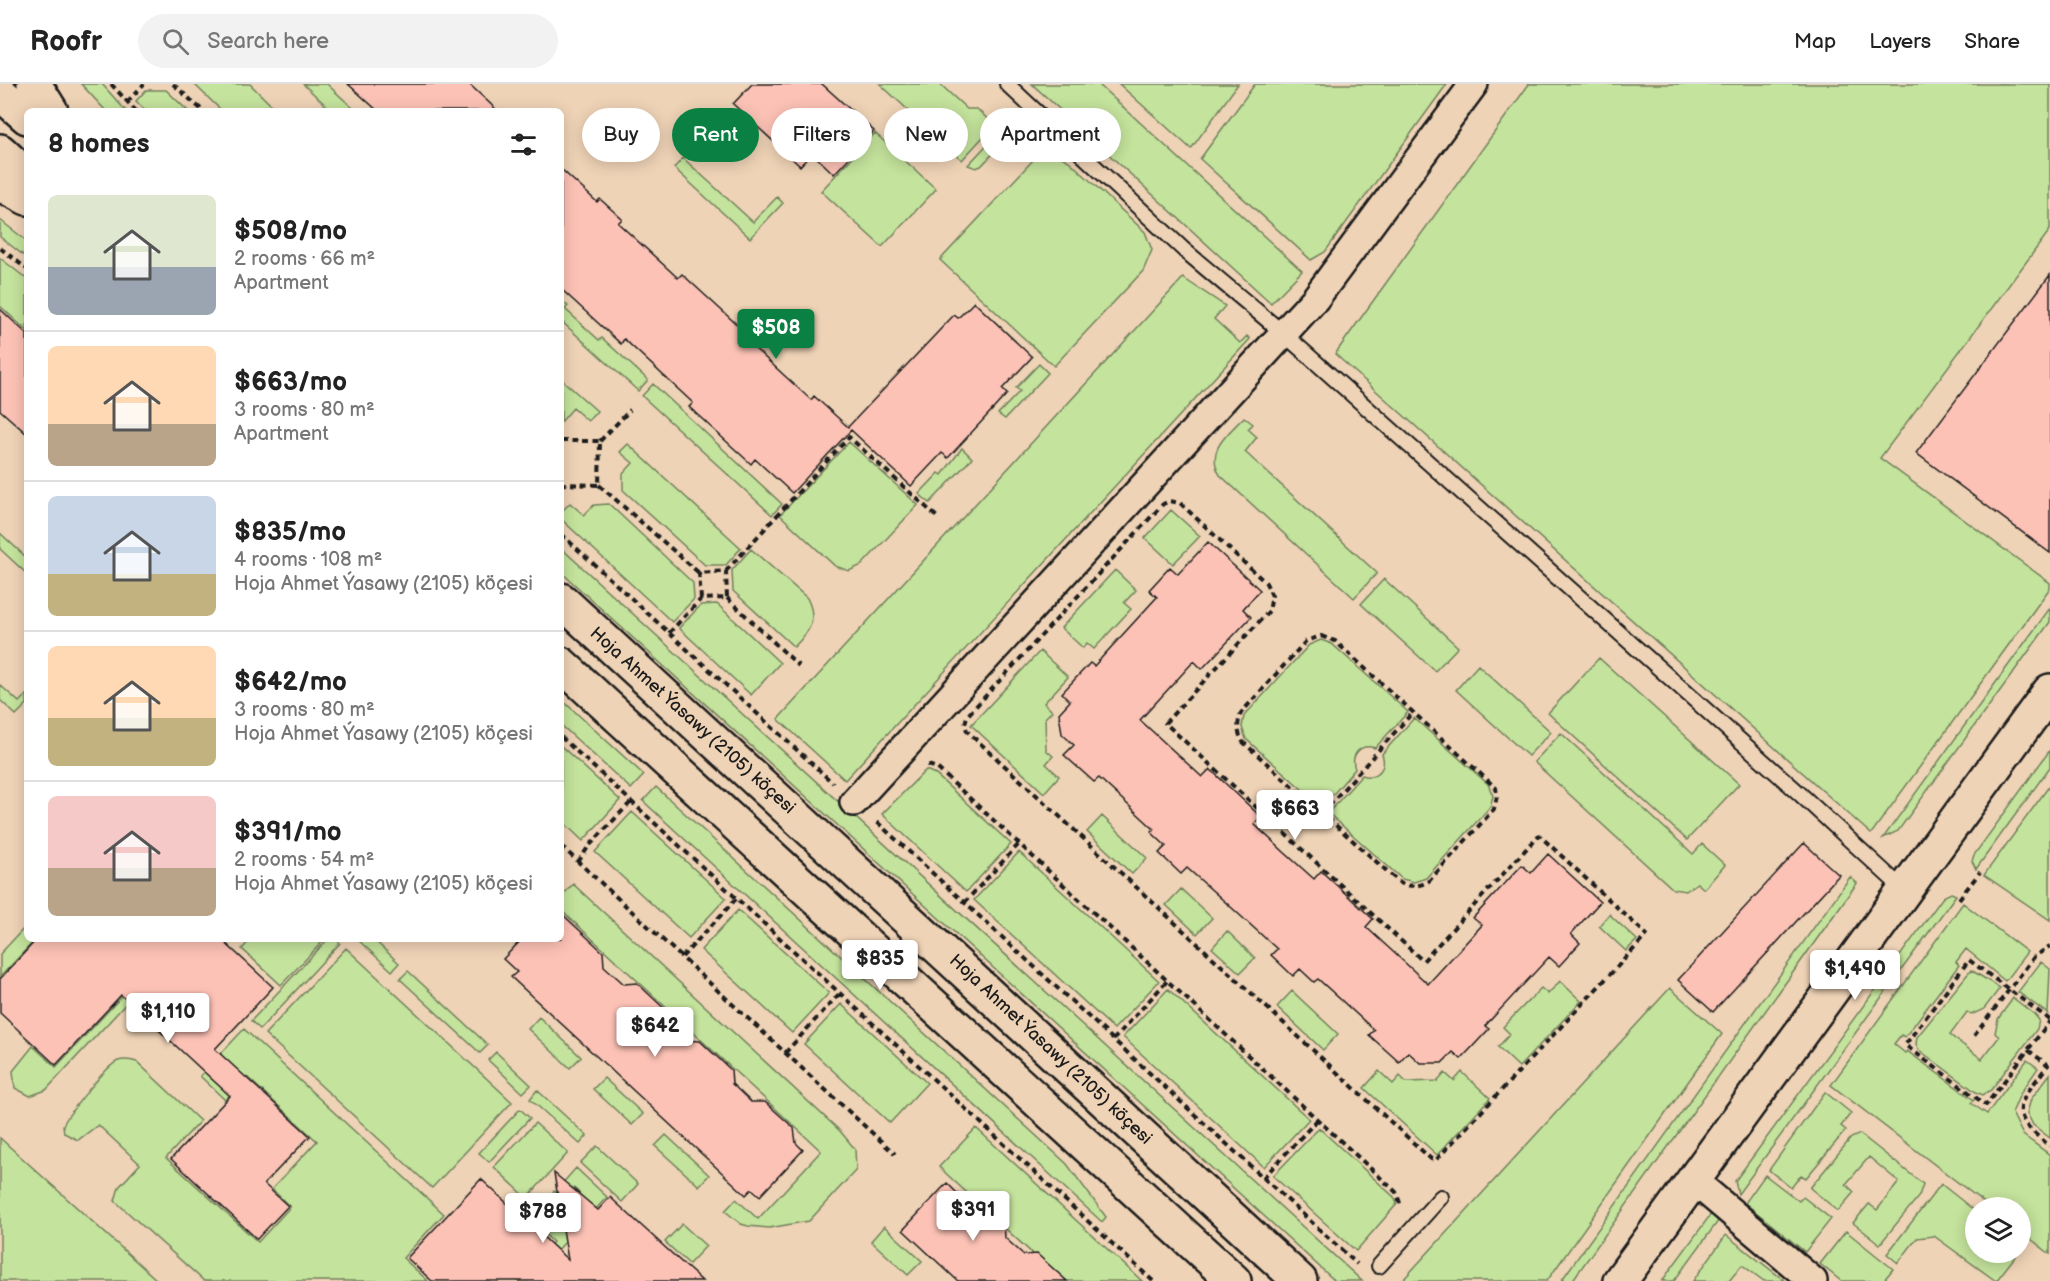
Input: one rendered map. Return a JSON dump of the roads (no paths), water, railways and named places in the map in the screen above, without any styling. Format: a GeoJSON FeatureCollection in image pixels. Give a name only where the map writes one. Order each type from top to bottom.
{"type":"FeatureCollection","features":[{"type":"Feature","properties":{"kind":"main road"},"geometry":{"type":"LineString","coordinates":[[34,84],[49,108]]}},
{"type":"Feature","properties":{"kind":"main road"},"geometry":{"type":"LineString","coordinates":[[0,93],[24,114]]}},
{"type":"Feature","properties":{"kind":"main road"},"geometry":{"type":"LineString","coordinates":[[0,152],[24,173]]}},
{"type":"Feature","properties":{"kind":"main road"},"geometry":{"type":"LineString","coordinates":[[0,184],[24,196]]}},
{"type":"Feature","properties":{"kind":"main road","name":"Hoja Ahmet Ýasawy (2105) köçesi"},"geometry":{"type":"LineString","coordinates":[[564,603],[1300,1281]]}},
{"type":"Feature","properties":{"kind":"main road"},"geometry":{"type":"LineString","coordinates":[[564,667],[1234,1281]]}},
{"type":"Feature","properties":{"kind":"main road"},"geometry":{"type":"LineString","coordinates":[[1620,1281],[2050,691]]}},
{"type":"Feature","properties":{"kind":"street"},"geometry":{"type":"LineString","coordinates":[[855,802],[1315,299],[1474,84]]}},
{"type":"Feature","properties":{"kind":"street"},"geometry":{"type":"LineString","coordinates":[[1694,1180],[1813,1281]]}},
{"type":"Feature","properties":{"kind":"lane"},"geometry":{"type":"LineString","coordinates":[[1007,84],[1184,250],[1283,333],[1782,777],[1904,890]]}},
{"type":"Feature","properties":{"kind":"lane"},"geometry":{"type":"LineString","coordinates":[[1378,1266],[1441,1197]]}}]}
